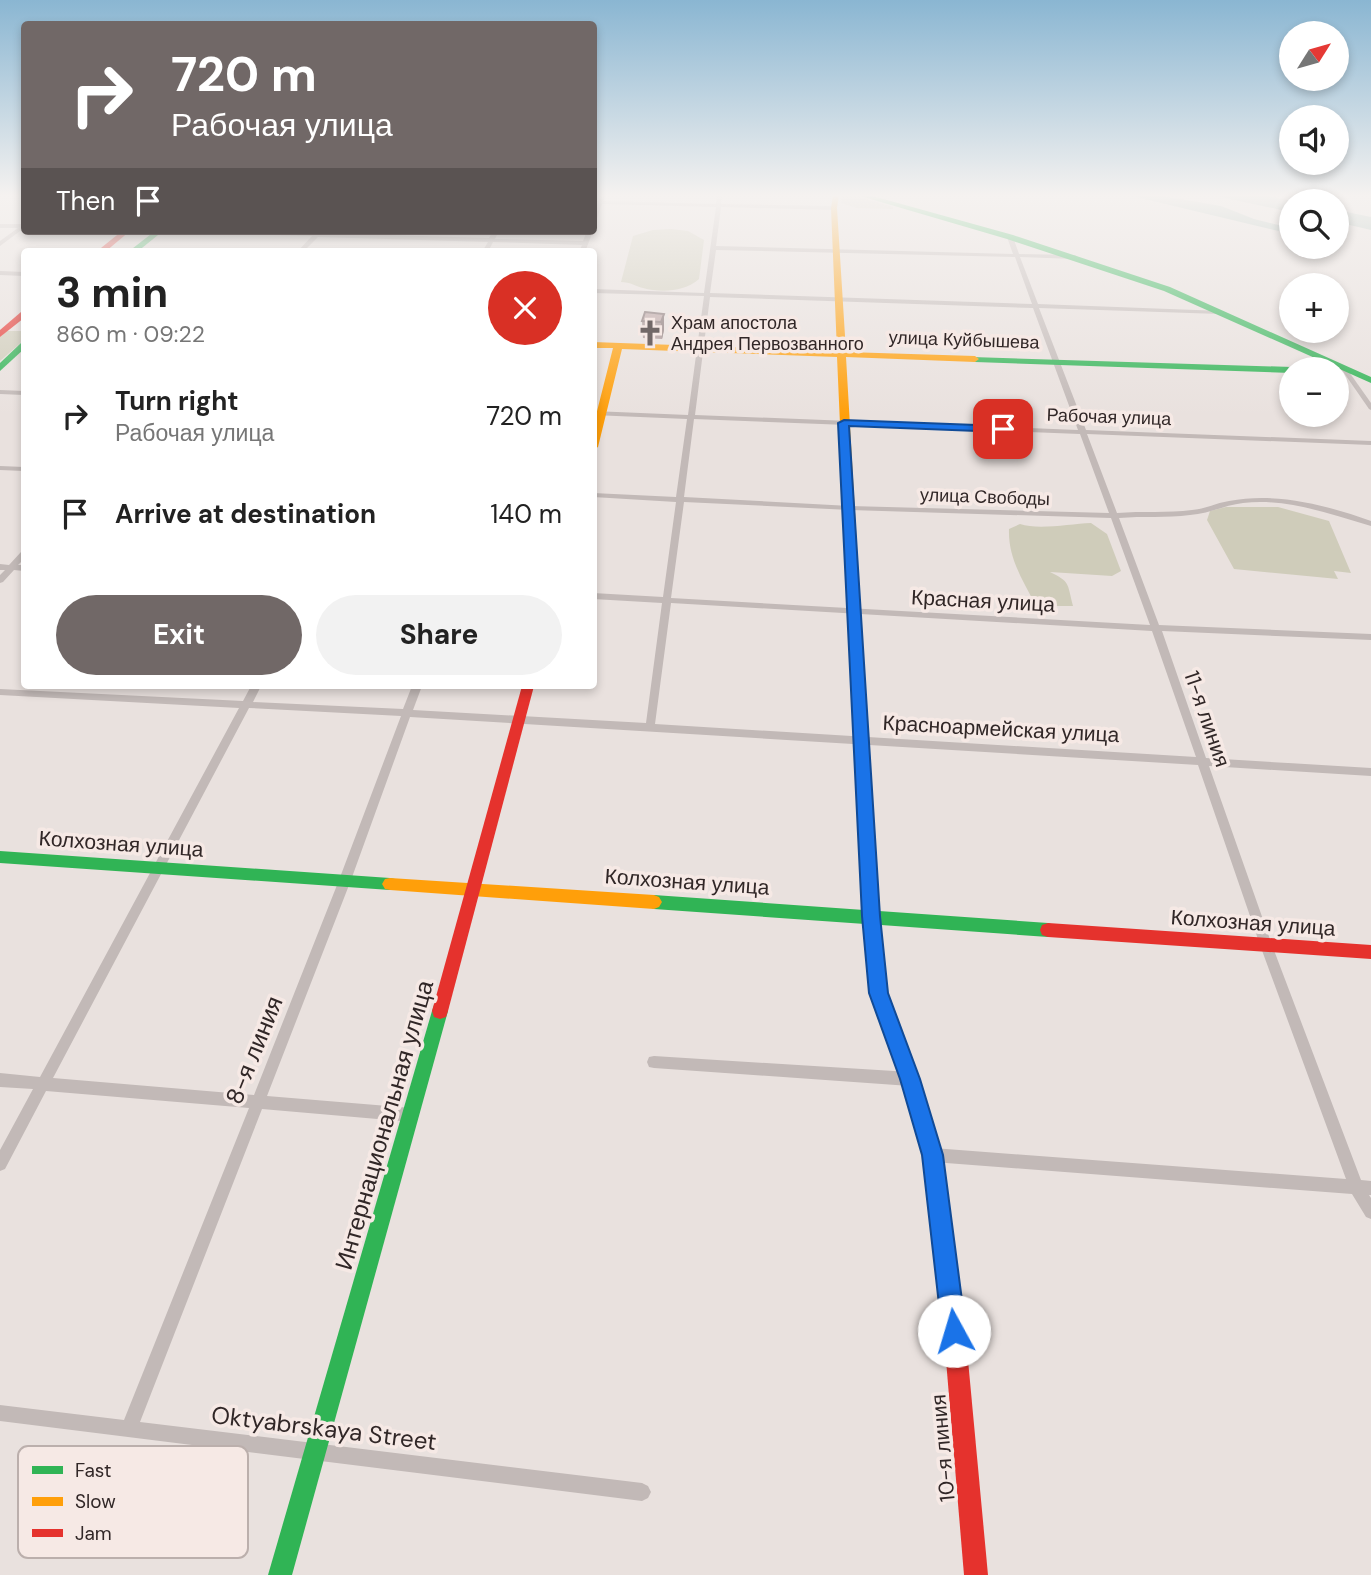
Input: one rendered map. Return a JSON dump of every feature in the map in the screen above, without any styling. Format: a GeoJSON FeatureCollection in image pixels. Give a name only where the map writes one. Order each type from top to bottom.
{"type":"FeatureCollection","features":[{"type":"Feature","properties":{"kind":"street"},"geometry":{"type":"LineString","coordinates":[[650,727],[710,268]]}},
{"type":"Feature","properties":{"kind":"street","name":"10-я линия"},"geometry":{"type":"LineString","coordinates":[[837,268],[871,916],[878,993],[910,1079],[933,1155],[952,1304],[975,1575]]}},
{"type":"Feature","properties":{"kind":"street","name":"11-я линия"},"geometry":{"type":"LineString","coordinates":[[1023,268],[1156,628],[1266,945],[1364,1187],[1371,1212]]}},
{"type":"Feature","properties":{"kind":"street"},"geometry":{"type":"LineString","coordinates":[[1107,268],[1167,289],[1314,357]]}},
{"type":"Feature","properties":{"kind":"street"},"geometry":{"type":"LineString","coordinates":[[0,273],[21,274]]}},
{"type":"Feature","properties":{"kind":"street"},"geometry":{"type":"LineString","coordinates":[[597,291],[1220,312]]}},
{"type":"Feature","properties":{"kind":"street","name":"улица Куйбышева"},"geometry":{"type":"LineString","coordinates":[[597,345],[1279,370]]}},
{"type":"Feature","properties":{"kind":"street"},"geometry":{"type":"LineString","coordinates":[[598,413],[618,346]]}},
{"type":"Feature","properties":{"kind":"street"},"geometry":{"type":"LineString","coordinates":[[0,368],[21,348]]}},
{"type":"Feature","properties":{"kind":"street"},"geometry":{"type":"LineString","coordinates":[[1349,373],[1371,380]]}},
{"type":"Feature","properties":{"kind":"street"},"geometry":{"type":"LineString","coordinates":[[1349,380],[1371,408]]}},
{"type":"Feature","properties":{"kind":"street"},"geometry":{"type":"LineString","coordinates":[[0,392],[21,393]]}},
{"type":"Feature","properties":{"kind":"street","name":"Рабочая улица"},"geometry":{"type":"LineString","coordinates":[[598,413],[1371,443]]}},
{"type":"Feature","properties":{"kind":"street"},"geometry":{"type":"LineString","coordinates":[[0,468],[21,469]]}},
{"type":"Feature","properties":{"kind":"street","name":"улица Свободы"},"geometry":{"type":"LineString","coordinates":[[597,495],[850,508],[1115,516],[1193,513],[1229,503],[1294,501],[1335,511],[1371,524]]}},
{"type":"Feature","properties":{"kind":"street"},"geometry":{"type":"LineString","coordinates":[[0,580],[21,558]]}},
{"type":"Feature","properties":{"kind":"street"},"geometry":{"type":"LineString","coordinates":[[0,567],[21,568]]}},
{"type":"Feature","properties":{"kind":"street","name":"Красная улица"},"geometry":{"type":"LineString","coordinates":[[597,596],[1156,628],[1371,637]]}},
{"type":"Feature","properties":{"kind":"street"},"geometry":{"type":"LineString","coordinates":[[0,1164],[254,689]]}},
{"type":"Feature","properties":{"kind":"street","name":"8-я линия"},"geometry":{"type":"LineString","coordinates":[[129,1429],[345,880],[415,689]]}},
{"type":"Feature","properties":{"kind":"street","name":"Интернациональная улица"},"geometry":{"type":"LineString","coordinates":[[280,1575],[412,1115],[527,689]]}},
{"type":"Feature","properties":{"kind":"street","name":"Красноармейская улица"},"geometry":{"type":"LineString","coordinates":[[0,692],[520,719],[1371,772]]}},
{"type":"Feature","properties":{"kind":"street","name":"Колхозная улица"},"geometry":{"type":"LineString","coordinates":[[0,857],[1371,952]]}},
{"type":"Feature","properties":{"kind":"street"},"geometry":{"type":"LineString","coordinates":[[654,1062],[910,1079]]}},
{"type":"Feature","properties":{"kind":"street"},"geometry":{"type":"LineString","coordinates":[[0,1080],[412,1115]]}},
{"type":"Feature","properties":{"kind":"street"},"geometry":{"type":"LineString","coordinates":[[933,1155],[1364,1187]]}},
{"type":"Feature","properties":{"kind":"street","name":"Oktyabrskaya Street"},"geometry":{"type":"LineString","coordinates":[[0,1413],[642,1492]]}},
{"type":"Feature","properties":{"kind":"shaded area"},"geometry":{"type":"Polygon","coordinates":[[[625,268],[700,268],[699,279],[679,289],[650,290],[621,282],[625,268]]]}},
{"type":"Feature","properties":{"kind":"shaded area"},"geometry":{"type":"Polygon","coordinates":[[[7,331],[21,331],[21,343],[0,361],[0,337],[7,331]]]}},
{"type":"Feature","properties":{"kind":"shaded area"},"geometry":{"type":"Polygon","coordinates":[[[1226,507],[1278,507],[1329,521],[1351,573],[1334,571],[1338,579],[1234,569],[1207,520],[1210,511],[1226,507]]]}},
{"type":"Feature","properties":{"kind":"shaded area"},"geometry":{"type":"Polygon","coordinates":[[[1091,523],[1107,534],[1121,571],[1112,576],[1050,572],[1067,584],[1073,606],[1036,606],[1014,560],[1009,529],[1020,524],[1045,527],[1091,523]]]}},
{"type":"Feature","properties":{"kind":"building"},"geometry":{"type":"Polygon","coordinates":[[[645,312],[664,314],[661,322],[642,321],[645,312]]]}},
{"type":"Feature","properties":{"kind":"traffic: fast"},"geometry":{"type":"LineString","coordinates":[[1105,268],[1167,289],[1371,380]]}},
{"type":"Feature","properties":{"kind":"traffic: fast"},"geometry":{"type":"LineString","coordinates":[[0,368],[21,348]]}},
{"type":"Feature","properties":{"kind":"traffic: fast"},"geometry":{"type":"LineString","coordinates":[[975,359],[1279,370]]}},
{"type":"Feature","properties":{"kind":"traffic: fast"},"geometry":{"type":"LineString","coordinates":[[0,857],[390,884]]}},
{"type":"Feature","properties":{"kind":"traffic: fast"},"geometry":{"type":"LineString","coordinates":[[870,895],[879,993],[910,1079],[933,1155],[957,1360]]}},
{"type":"Feature","properties":{"kind":"traffic: fast"},"geometry":{"type":"LineString","coordinates":[[654,902],[1048,930]]}},
{"type":"Feature","properties":{"kind":"traffic: fast"},"geometry":{"type":"LineString","coordinates":[[280,1575],[440,1011]]}},
{"type":"Feature","properties":{"kind":"traffic: slow"},"geometry":{"type":"LineString","coordinates":[[837,268],[853,581]]}},
{"type":"Feature","properties":{"kind":"traffic: slow"},"geometry":{"type":"LineString","coordinates":[[597,345],[975,359]]}},
{"type":"Feature","properties":{"kind":"traffic: slow"},"geometry":{"type":"LineString","coordinates":[[597,431],[618,346]]}},
{"type":"Feature","properties":{"kind":"traffic: slow"},"geometry":{"type":"LineString","coordinates":[[390,884],[654,902]]}},
{"type":"Feature","properties":{"kind":"traffic: jam"},"geometry":{"type":"LineString","coordinates":[[0,334],[21,316]]}},
{"type":"Feature","properties":{"kind":"traffic: jam"},"geometry":{"type":"LineString","coordinates":[[853,581],[870,895]]}},
{"type":"Feature","properties":{"kind":"traffic: jam"},"geometry":{"type":"LineString","coordinates":[[440,1011],[527,689]]}},
{"type":"Feature","properties":{"kind":"traffic: jam"},"geometry":{"type":"LineString","coordinates":[[1048,930],[1371,952]]}},
{"type":"Feature","properties":{"kind":"traffic: jam"},"geometry":{"type":"LineString","coordinates":[[957,1360],[976,1575]]}},
{"type":"Feature","properties":{"kind":"place","name":"Храм апостола Андрея Первозванного"},"geometry":{"type":"Point","coordinates":[650,333]}},
{"type":"Feature","properties":{"kind":"route"},"geometry":{"type":"LineString","coordinates":[[954,1331],[933,1155],[910,1079],[878,993],[871,916],[844,423],[1003,429]]}}]}
